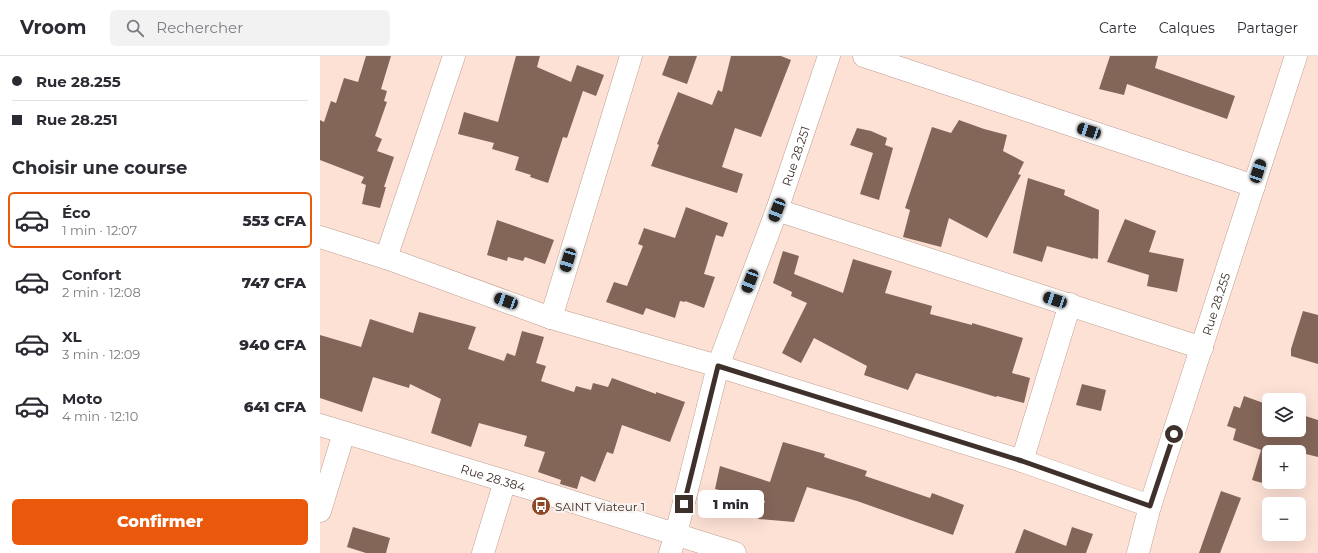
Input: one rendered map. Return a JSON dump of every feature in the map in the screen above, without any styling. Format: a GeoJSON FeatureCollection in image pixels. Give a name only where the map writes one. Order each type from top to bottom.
{"type":"FeatureCollection","features":[{"type":"Feature","properties":{"kind":"street"},"geometry":{"type":"LineString","coordinates":[[386,258],[454,56]]}},
{"type":"Feature","properties":{"kind":"street"},"geometry":{"type":"LineString","coordinates":[[550,318],[632,56]]}},
{"type":"Feature","properties":{"kind":"street","name":"Rue 28.251"},"geometry":{"type":"LineString","coordinates":[[673,544],[718,366],[777,210],[829,56]]}},
{"type":"Feature","properties":{"kind":"street"},"geometry":{"type":"LineString","coordinates":[[864,56],[1254,186]]}},
{"type":"Feature","properties":{"kind":"street","name":"Rue 28.255"},"geometry":{"type":"LineString","coordinates":[[1138,553],[1150,506],[1296,56]]}},
{"type":"Feature","properties":{"kind":"street"},"geometry":{"type":"LineString","coordinates":[[777,210],[1202,348]]}},
{"type":"Feature","properties":{"kind":"street"},"geometry":{"type":"LineString","coordinates":[[320,237],[386,258],[550,318],[718,366],[1022,461],[1150,506]]}},
{"type":"Feature","properties":{"kind":"street"},"geometry":{"type":"LineString","coordinates":[[1022,461],[1070,304]]}},
{"type":"Feature","properties":{"kind":"street","name":"Rue 28.384"},"geometry":{"type":"LineString","coordinates":[[320,425],[505,482],[556,496],[673,544],[735,553]]}},
{"type":"Feature","properties":{"kind":"street"},"geometry":{"type":"LineString","coordinates":[[320,511],[344,433]]}},
{"type":"Feature","properties":{"kind":"street"},"geometry":{"type":"LineString","coordinates":[[483,553],[505,482]]}},
{"type":"Feature","properties":{"kind":"building"},"geometry":{"type":"Polygon","coordinates":[[[366,56],[391,56],[381,89],[387,91],[384,101],[387,102],[375,136],[382,139],[377,151],[394,157],[384,187],[386,187],[380,208],[362,204],[366,185],[361,183],[364,177],[320,160],[320,120],[324,122],[331,101],[336,103],[344,78],[358,82],[366,56]]]}},
{"type":"Feature","properties":{"kind":"building"},"geometry":{"type":"Polygon","coordinates":[[[516,56],[540,56],[537,67],[571,82],[577,65],[604,75],[596,96],[583,91],[567,138],[563,137],[548,183],[530,177],[531,175],[515,170],[519,157],[492,149],[494,143],[458,134],[464,112],[498,122],[516,56]]]}},
{"type":"Feature","properties":{"kind":"building"},"geometry":{"type":"Polygon","coordinates":[[[669,56],[697,56],[687,84],[662,75],[669,56]]]}},
{"type":"Feature","properties":{"kind":"building"},"geometry":{"type":"Polygon","coordinates":[[[731,56],[781,56],[791,60],[761,137],[735,128],[722,167],[743,174],[737,193],[651,166],[659,145],[657,144],[678,92],[712,105],[718,90],[722,92],[731,56]]]}},
{"type":"Feature","properties":{"kind":"building"},"geometry":{"type":"Polygon","coordinates":[[[1110,56],[1158,56],[1155,68],[1235,96],[1227,119],[1127,84],[1124,95],[1099,89],[1110,56]]]}},
{"type":"Feature","properties":{"kind":"building"},"geometry":{"type":"Polygon","coordinates":[[[959,120],[1007,135],[1003,151],[1024,162],[1018,174],[1021,175],[987,238],[949,218],[941,247],[903,237],[910,210],[905,208],[932,127],[951,133],[959,120]]]}},
{"type":"Feature","properties":{"kind":"building"},"geometry":{"type":"Polygon","coordinates":[[[857,128],[871,131],[887,138],[885,145],[893,148],[879,200],[860,194],[873,153],[850,145],[857,128]]]}},
{"type":"Feature","properties":{"kind":"building"},"geometry":{"type":"Polygon","coordinates":[[[1028,178],[1065,190],[1064,195],[1099,210],[1098,259],[1093,259],[1047,246],[1042,262],[1013,253],[1028,178]]]}},
{"type":"Feature","properties":{"kind":"building"},"geometry":{"type":"Polygon","coordinates":[[[686,207],[728,223],[723,237],[716,235],[704,274],[715,277],[704,308],[685,301],[680,301],[675,318],[646,308],[643,315],[606,302],[614,282],[627,286],[643,246],[638,244],[644,228],[675,238],[686,207]]]}},
{"type":"Feature","properties":{"kind":"building"},"geometry":{"type":"Polygon","coordinates":[[[1125,219],[1156,231],[1149,252],[1184,259],[1177,292],[1147,286],[1149,275],[1107,262],[1125,219]]]}},
{"type":"Feature","properties":{"kind":"building"},"geometry":{"type":"Polygon","coordinates":[[[497,220],[554,240],[545,264],[525,257],[523,261],[508,257],[507,261],[487,255],[497,220]]]}},
{"type":"Feature","properties":{"kind":"building"},"geometry":{"type":"Polygon","coordinates":[[[783,251],[799,256],[794,274],[843,293],[853,259],[892,271],[885,293],[932,306],[930,314],[972,325],[972,323],[1023,338],[1012,373],[1030,378],[1024,403],[996,397],[916,373],[908,390],[864,375],[867,366],[814,338],[801,363],[782,353],[807,303],[791,296],[792,292],[773,283],[783,251]]]}},
{"type":"Feature","properties":{"kind":"building"},"geometry":{"type":"Polygon","coordinates":[[[1303,311],[1318,315],[1318,364],[1291,356],[1291,349],[1303,311]]]}},
{"type":"Feature","properties":{"kind":"building"},"geometry":{"type":"Polygon","coordinates":[[[419,312],[476,327],[468,349],[504,361],[507,353],[515,356],[522,331],[544,337],[536,363],[546,366],[541,381],[574,392],[576,386],[591,390],[593,383],[608,387],[612,378],[656,394],[656,392],[685,402],[670,442],[622,425],[613,454],[607,452],[595,482],[581,476],[577,489],[560,484],[561,480],[538,472],[545,452],[524,446],[527,436],[479,423],[471,447],[431,433],[441,399],[410,384],[409,388],[373,377],[362,412],[320,398],[320,335],[361,347],[370,319],[413,333],[419,312]]]}},
{"type":"Feature","properties":{"kind":"building"},"geometry":{"type":"Polygon","coordinates":[[[1082,384],[1106,390],[1101,411],[1076,405],[1082,384]]]}},
{"type":"Feature","properties":{"kind":"building"},"geometry":{"type":"Polygon","coordinates":[[[1244,396],[1262,402],[1262,437],[1306,437],[1306,416],[1318,420],[1318,457],[1306,454],[1306,445],[1262,445],[1262,483],[1252,480],[1261,450],[1233,440],[1236,429],[1227,426],[1234,406],[1240,408],[1244,396]]]}},
{"type":"Feature","properties":{"kind":"building"},"geometry":{"type":"Polygon","coordinates":[[[783,442],[825,454],[824,457],[867,471],[865,476],[930,498],[932,493],[964,505],[953,535],[857,501],[807,487],[794,522],[758,519],[765,501],[715,489],[720,466],[770,482],[783,442]]]}},
{"type":"Feature","properties":{"kind":"building"},"geometry":{"type":"Polygon","coordinates":[[[1221,491],[1241,498],[1220,553],[1199,553],[1221,491]]]}},
{"type":"Feature","properties":{"kind":"building"},"geometry":{"type":"Polygon","coordinates":[[[353,527],[390,538],[386,553],[366,553],[347,547],[353,527]]]}},
{"type":"Feature","properties":{"kind":"building"},"geometry":{"type":"Polygon","coordinates":[[[1072,527],[1093,534],[1086,553],[1015,553],[1024,529],[1066,546],[1072,527]]]}},
{"type":"Feature","properties":{"kind":"place","name":"SAINT Viateur 1"},"geometry":{"type":"Point","coordinates":[541,506]}},
{"type":"Feature","properties":{"kind":"route"},"geometry":{"type":"LineString","coordinates":[[684,504],[718,366],[1022,461],[1150,506],[1174,434]]}}]}
